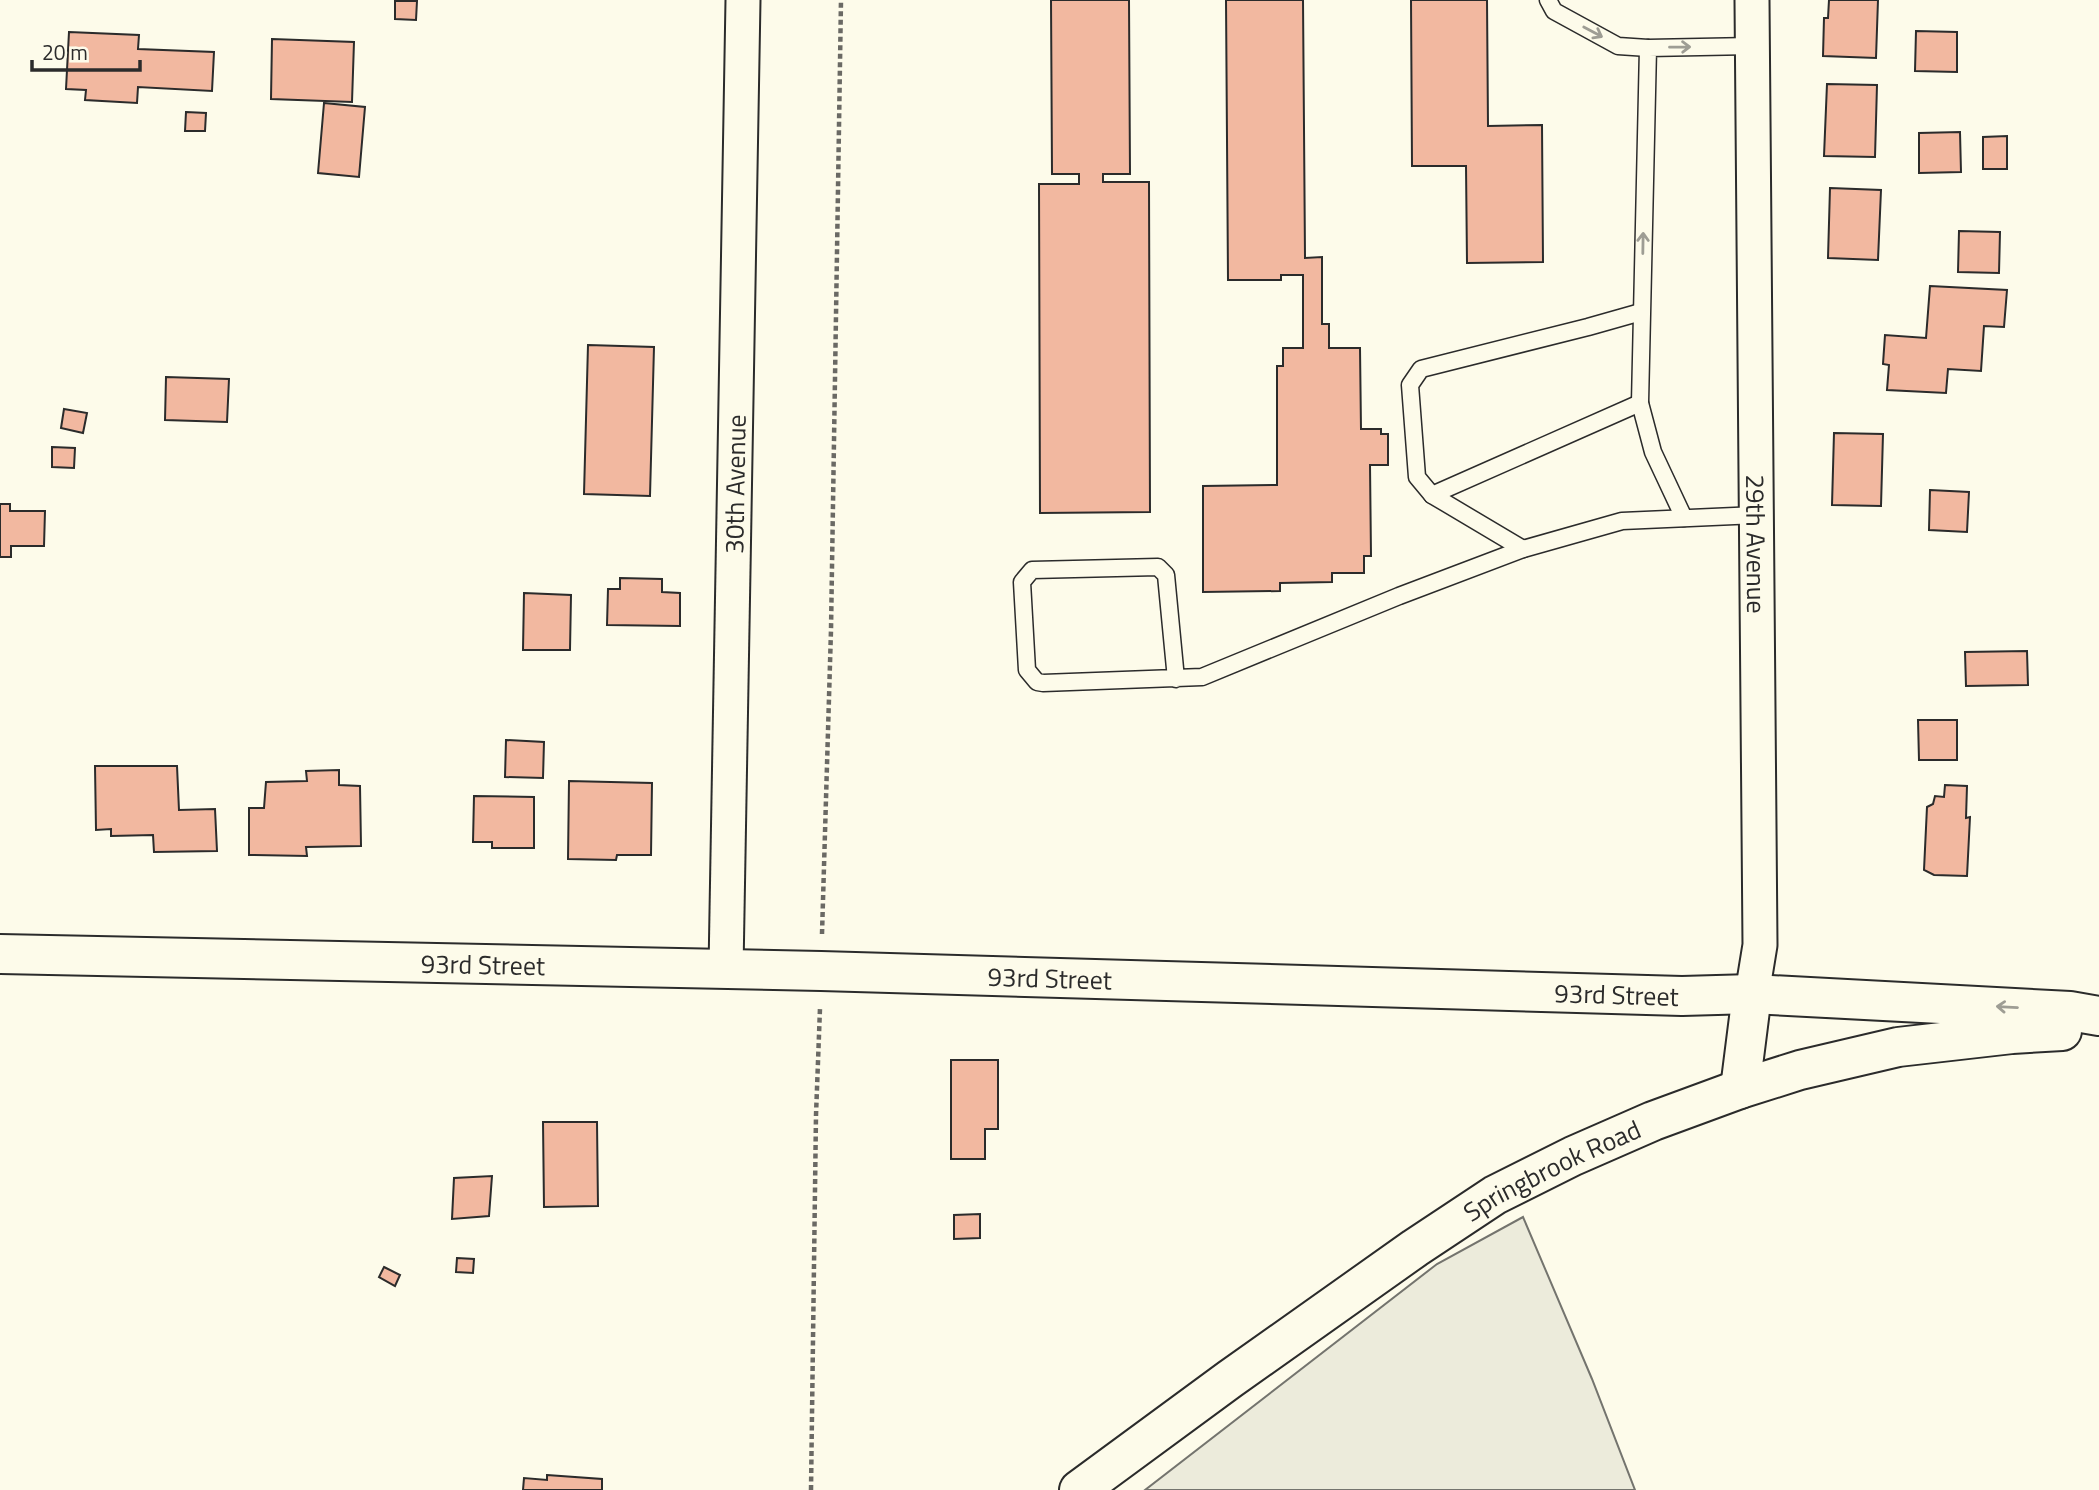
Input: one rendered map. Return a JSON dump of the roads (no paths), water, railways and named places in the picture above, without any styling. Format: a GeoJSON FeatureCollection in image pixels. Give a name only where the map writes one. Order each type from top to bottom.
{"type":"FeatureCollection","features":[{"type":"Feature","properties":{"kind":"street","name":"30th Avenue"},"geometry":{"type":"LineString","coordinates":[[726,969],[743,0]]}},
{"type":"Feature","properties":{"kind":"street","name":"29th Avenue"},"geometry":{"type":"LineString","coordinates":[[1740,1089],[1760,945],[1752,0]]}},
{"type":"Feature","properties":{"kind":"street","name":"93rd Street"},"geometry":{"type":"LineString","coordinates":[[0,954],[726,969],[1682,996],[1752,994],[2070,1011],[2099,1016]]}},
{"type":"Feature","properties":{"kind":"street","name":"Springbrook Road"},"geometry":{"type":"LineString","coordinates":[[1079,1490],[1415,1248],[1495,1195],[1573,1156],[1653,1121],[1800,1070],[1898,1047],[2012,1034],[2099,1029]]}},
{"type":"Feature","properties":{"kind":"lane"},"geometry":{"type":"LineString","coordinates":[[1548,0],[1554,11],[1619,46],[1752,46]]}},
{"type":"Feature","properties":{"kind":"lane"},"geometry":{"type":"LineString","coordinates":[[1648,48],[1640,403],[1653,453],[1684,518]]}},
{"type":"Feature","properties":{"kind":"lane"},"geometry":{"type":"LineString","coordinates":[[1523,549],[1432,495],[1417,477],[1410,385],[1421,369],[1641,312]]}},
{"type":"Feature","properties":{"kind":"lane"},"geometry":{"type":"LineString","coordinates":[[1432,495],[1640,403]]}},
{"type":"Feature","properties":{"kind":"lane"},"geometry":{"type":"LineString","coordinates":[[1176,679],[1166,575],[1158,567],[1032,570],[1022,582],[1027,670],[1037,682],[1176,679],[1202,677],[1399,596],[1523,549],[1622,521],[1757,515]]}}]}
